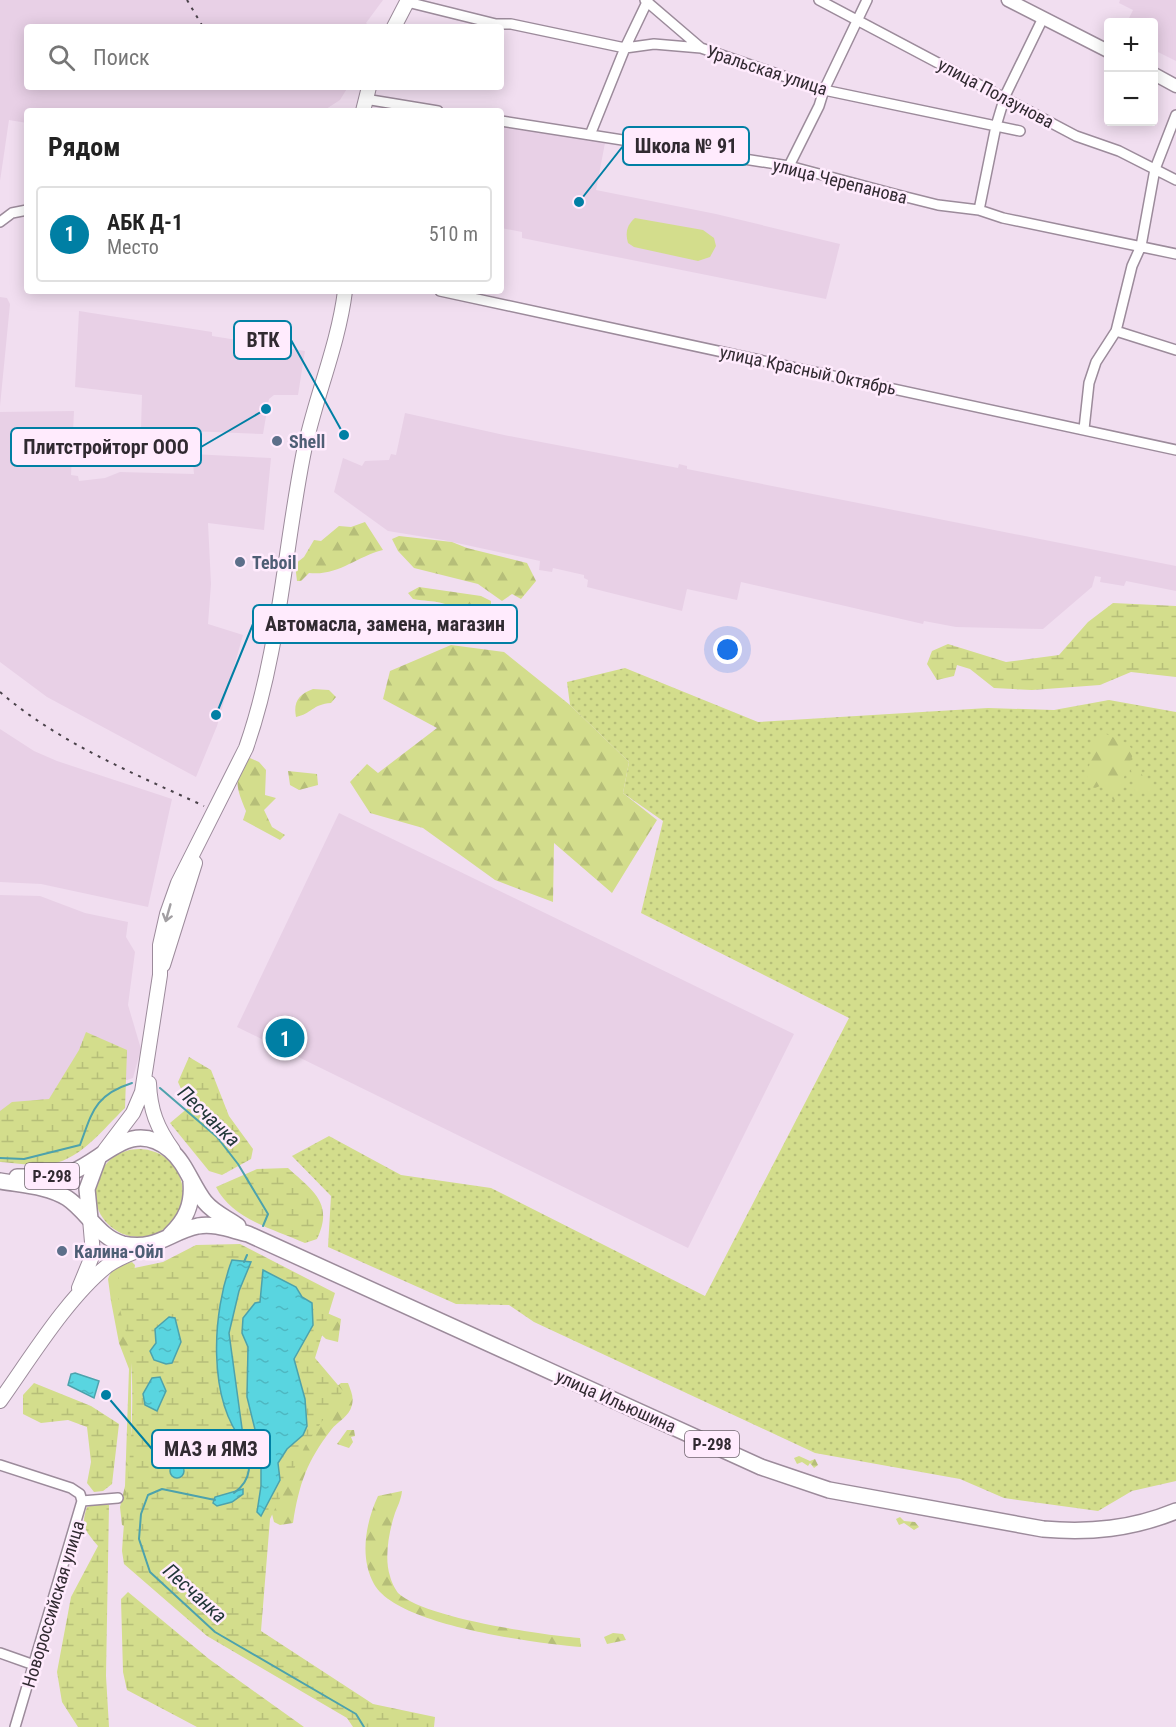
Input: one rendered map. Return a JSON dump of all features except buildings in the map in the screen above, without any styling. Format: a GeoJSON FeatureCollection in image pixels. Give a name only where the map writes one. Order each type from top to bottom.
{"type":"FeatureCollection","features":[{"type":"Feature","properties":{"kind":"highway","name":"Р-298"},"geometry":{"type":"LineString","coordinates":[[0,1180],[59,1175],[88,1164],[120,1142],[141,1139],[161,1143],[178,1156],[190,1180],[210,1207],[248,1234]]}},
{"type":"Feature","properties":{"kind":"highway","name":"Р-298"},"geometry":{"type":"LineString","coordinates":[[90,1219],[87,1189],[91,1171],[102,1153]]}},
{"type":"Feature","properties":{"kind":"highway","name":"Р-298"},"geometry":{"type":"LineString","coordinates":[[0,1180],[58,1194],[77,1206],[99,1229],[117,1242],[157,1243],[204,1225],[248,1234]]}},
{"type":"Feature","properties":{"kind":"highway","name":"Р-298"},"geometry":{"type":"LineString","coordinates":[[157,1243],[188,1213],[192,1192],[190,1180]]}},
{"type":"Feature","properties":{"kind":"highway","name":"улица Ильюшина"},"geometry":{"type":"LineString","coordinates":[[248,1234],[798,1482],[855,1496],[1044,1529],[1099,1531],[1131,1526],[1176,1511]]}},
{"type":"Feature","properties":{"kind":"main road"},"geometry":{"type":"LineString","coordinates":[[396,24],[408,1]]}},
{"type":"Feature","properties":{"kind":"main road"},"geometry":{"type":"LineString","coordinates":[[102,1153],[136,1107],[148,1066],[160,975],[200,841],[246,748],[256,716],[275,631],[304,452],[344,294]]}},
{"type":"Feature","properties":{"kind":"main road"},"geometry":{"type":"LineString","coordinates":[[148,1066],[152,1113],[158,1129],[178,1156]]}},
{"type":"Feature","properties":{"kind":"main road"},"geometry":{"type":"LineString","coordinates":[[70,1306],[92,1260],[94,1247],[90,1219]]}},
{"type":"Feature","properties":{"kind":"main road"},"geometry":{"type":"LineString","coordinates":[[0,1401],[70,1306],[107,1266],[157,1243]]}},
{"type":"Feature","properties":{"kind":"street","name":"улица Ползунова"},"geometry":{"type":"LineString","coordinates":[[819,0],[1005,96],[1076,136],[1119,151],[1176,180]]}},
{"type":"Feature","properties":{"kind":"street"},"geometry":{"type":"LineString","coordinates":[[789,166],[860,20],[867,0]]}},
{"type":"Feature","properties":{"kind":"street"},"geometry":{"type":"LineString","coordinates":[[1008,0],[1104,49]]}},
{"type":"Feature","properties":{"kind":"street","name":"Уральская улица"},"geometry":{"type":"LineString","coordinates":[[408,1],[496,24],[511,24],[625,48],[654,44],[701,48],[824,90],[1020,131]]}},
{"type":"Feature","properties":{"kind":"street"},"geometry":{"type":"LineString","coordinates":[[590,135],[625,48],[647,1],[701,48]]}},
{"type":"Feature","properties":{"kind":"street"},"geometry":{"type":"LineString","coordinates":[[978,210],[996,126],[1005,96],[1043,18]]}},
{"type":"Feature","properties":{"kind":"street"},"geometry":{"type":"LineString","coordinates":[[1158,76],[1176,86]]}},
{"type":"Feature","properties":{"kind":"street"},"geometry":{"type":"LineString","coordinates":[[366,99],[420,108]]}},
{"type":"Feature","properties":{"kind":"street"},"geometry":{"type":"LineString","coordinates":[[1084,429],[1089,383],[1096,362],[1116,331],[1132,266],[1141,246],[1155,169],[1176,115]]}},
{"type":"Feature","properties":{"kind":"street","name":"улица Черепанова"},"geometry":{"type":"LineString","coordinates":[[504,121],[789,166],[938,205],[978,210],[1003,218],[1176,254]]}},
{"type":"Feature","properties":{"kind":"street"},"geometry":{"type":"LineString","coordinates":[[0,222],[12,213],[24,211]]}},
{"type":"Feature","properties":{"kind":"street","name":"улица Красный Октябрь"},"geometry":{"type":"LineString","coordinates":[[454,294],[1176,450]]}},
{"type":"Feature","properties":{"kind":"street"},"geometry":{"type":"LineString","coordinates":[[1116,331],[1176,351]]}},
{"type":"Feature","properties":{"kind":"street","name":"Новороссийская улица"},"geometry":{"type":"LineString","coordinates":[[0,1465],[71,1488],[80,1494],[82,1501],[15,1727]]}},
{"type":"Feature","properties":{"kind":"street"},"geometry":{"type":"LineString","coordinates":[[82,1501],[118,1498]]}},
{"type":"Feature","properties":{"kind":"street"},"geometry":{"type":"LineString","coordinates":[[0,1653],[34,1665]]}},
{"type":"Feature","properties":{"kind":"shaded area"},"geometry":{"type":"Polygon","coordinates":[[[0,0],[383,0],[367,24],[24,24],[24,90],[346,90],[340,100],[328,108],[24,108],[24,122],[9,120],[0,181],[0,0]]]}},
{"type":"Feature","properties":{"kind":"shaded area"},"geometry":{"type":"Polygon","coordinates":[[[1120,0],[1176,0],[1176,61],[1158,52],[1158,18],[1129,18],[1133,10],[1119,3],[1120,0]]]}},
{"type":"Feature","properties":{"kind":"shaded area"},"geometry":{"type":"Polygon","coordinates":[[[504,126],[605,143],[596,190],[716,214],[840,244],[826,299],[522,238],[522,232],[504,229],[504,126]]]}},
{"type":"Feature","properties":{"kind":"shaded area"},"geometry":{"type":"Polygon","coordinates":[[[0,297],[7,298],[10,304],[0,406],[0,297]]]}},
{"type":"Feature","properties":{"kind":"shaded area"},"geometry":{"type":"Polygon","coordinates":[[[79,311],[212,332],[212,336],[305,351],[298,395],[274,395],[269,399],[263,434],[141,429],[142,395],[75,387],[79,311]]]}},
{"type":"Feature","properties":{"kind":"shaded area"},"geometry":{"type":"Polygon","coordinates":[[[74,411],[71,475],[78,476],[79,481],[105,478],[120,472],[194,474],[192,454],[271,458],[264,530],[208,523],[211,584],[208,624],[243,635],[217,726],[196,777],[47,697],[0,662],[0,412],[74,411]]]}},
{"type":"Feature","properties":{"kind":"shaded area"},"geometry":{"type":"Polygon","coordinates":[[[405,413],[504,435],[678,468],[679,464],[687,466],[687,469],[1176,566],[1176,591],[1126,581],[1124,586],[1100,582],[1101,577],[1095,576],[1092,587],[1043,629],[956,627],[924,621],[923,624],[741,582],[737,600],[687,589],[682,611],[587,587],[588,580],[584,578],[584,575],[553,568],[552,572],[539,570],[540,561],[443,540],[388,531],[334,492],[343,458],[362,466],[365,461],[389,460],[391,454],[396,455],[405,413]]]}},
{"type":"Feature","properties":{"kind":"shaded area"},"geometry":{"type":"Polygon","coordinates":[[[0,729],[34,751],[57,761],[172,799],[148,907],[41,884],[0,882],[0,729]]]}},
{"type":"Feature","properties":{"kind":"shaded area"},"geometry":{"type":"Polygon","coordinates":[[[339,813],[794,1034],[688,1248],[237,1027],[339,813]]]}},
{"type":"Feature","properties":{"kind":"shaded area"},"geometry":{"type":"Polygon","coordinates":[[[0,895],[40,896],[85,913],[128,922],[126,937],[135,952],[128,1005],[141,1049],[133,1078],[102,1088],[0,1152],[0,895]]]}},
{"type":"Feature","properties":{"kind":"green space"},"geometry":{"type":"Polygon","coordinates":[[[635,218],[703,230],[714,238],[716,246],[710,257],[698,261],[634,247],[628,243],[627,232],[628,226],[635,218]]]}},
{"type":"Feature","properties":{"kind":"green space"},"geometry":{"type":"Polygon","coordinates":[[[365,522],[383,550],[329,572],[309,573],[301,581],[297,581],[295,564],[304,557],[314,540],[321,541],[339,526],[351,527],[365,522]]]}},
{"type":"Feature","properties":{"kind":"green space"},"geometry":{"type":"Polygon","coordinates":[[[399,536],[452,542],[527,563],[536,581],[521,599],[512,594],[502,601],[478,584],[414,568],[398,551],[392,539],[399,536]]]}},
{"type":"Feature","properties":{"kind":"green space"},"geometry":{"type":"Polygon","coordinates":[[[419,587],[481,596],[491,601],[491,612],[465,615],[445,604],[413,599],[408,593],[419,587]]]}},
{"type":"Feature","properties":{"kind":"green space"},"geometry":{"type":"Polygon","coordinates":[[[1113,603],[1176,606],[1176,677],[1131,672],[1100,685],[1032,690],[994,688],[970,669],[957,665],[954,676],[937,680],[927,664],[932,651],[948,644],[1006,662],[1059,655],[1088,622],[1113,603]]]}},
{"type":"Feature","properties":{"kind":"green space"},"geometry":{"type":"Polygon","coordinates":[[[451,645],[504,652],[570,705],[629,762],[623,793],[657,820],[612,893],[554,843],[553,902],[495,880],[423,828],[370,813],[350,782],[367,764],[378,773],[437,728],[383,699],[390,671],[451,645]]]}},
{"type":"Feature","properties":{"kind":"green space"},"geometry":{"type":"Polygon","coordinates":[[[625,668],[758,722],[988,708],[1054,710],[1109,700],[1176,712],[1176,1481],[1132,1491],[1098,1511],[1004,1498],[960,1479],[815,1453],[534,1322],[509,1305],[456,1304],[328,1247],[331,1196],[292,1156],[329,1136],[401,1175],[491,1188],[705,1296],[849,1018],[641,913],[663,821],[623,793],[629,762],[570,705],[567,682],[625,668]]]}},
{"type":"Feature","properties":{"kind":"green space"},"geometry":{"type":"Polygon","coordinates":[[[313,689],[329,690],[336,697],[331,703],[320,705],[296,717],[295,707],[298,699],[313,689]]]}},
{"type":"Feature","properties":{"kind":"green space"},"geometry":{"type":"Polygon","coordinates":[[[1104,733],[1128,744],[1134,752],[1114,802],[1105,784],[1095,788],[1086,785],[1093,743],[1104,733]]]}},
{"type":"Feature","properties":{"kind":"green space"},"geometry":{"type":"Polygon","coordinates":[[[250,758],[259,762],[266,770],[265,795],[276,798],[264,810],[272,827],[285,835],[280,840],[243,820],[246,811],[238,789],[238,777],[240,770],[250,758]]]}},
{"type":"Feature","properties":{"kind":"green space"},"geometry":{"type":"Polygon","coordinates":[[[1138,767],[1145,780],[1155,786],[1153,795],[1135,791],[1131,770],[1138,767]]]}},
{"type":"Feature","properties":{"kind":"green space"},"geometry":{"type":"Polygon","coordinates":[[[288,771],[317,774],[318,785],[299,790],[290,785],[288,771]]]}},
{"type":"Feature","properties":{"kind":"green space"},"geometry":{"type":"Polygon","coordinates":[[[86,1032],[127,1050],[125,1108],[83,1149],[63,1161],[39,1165],[0,1162],[0,1111],[12,1102],[49,1099],[79,1050],[86,1032]]]}},
{"type":"Feature","properties":{"kind":"green space"},"geometry":{"type":"Polygon","coordinates":[[[189,1057],[211,1070],[229,1116],[253,1149],[251,1159],[222,1175],[209,1171],[170,1123],[189,1107],[178,1082],[189,1057]]]}},
{"type":"Feature","properties":{"kind":"green space"},"geometry":{"type":"Polygon","coordinates":[[[139,1149],[164,1156],[176,1168],[183,1193],[176,1218],[164,1230],[139,1237],[114,1230],[102,1218],[95,1193],[102,1168],[114,1156],[139,1149]]]}},
{"type":"Feature","properties":{"kind":"green space"},"geometry":{"type":"Polygon","coordinates":[[[288,1168],[313,1191],[322,1207],[322,1227],[317,1239],[305,1243],[267,1228],[243,1215],[223,1198],[216,1187],[257,1169],[288,1168]]]}},
{"type":"Feature","properties":{"kind":"green space"},"geometry":{"type":"Polygon","coordinates":[[[240,1244],[335,1293],[315,1358],[343,1391],[305,1446],[270,1519],[261,1631],[373,1704],[435,1717],[434,1727],[353,1727],[347,1718],[207,1636],[124,1564],[122,1551],[130,1452],[132,1377],[130,1352],[118,1301],[120,1271],[163,1262],[196,1245],[240,1244]]]}},
{"type":"Feature","properties":{"kind":"green space"},"geometry":{"type":"Polygon","coordinates":[[[132,1262],[135,1265],[131,1296],[131,1529],[122,1525],[120,1507],[125,1486],[129,1369],[119,1343],[108,1279],[113,1267],[132,1262]]]}},
{"type":"Feature","properties":{"kind":"green space"},"geometry":{"type":"Polygon","coordinates":[[[320,1310],[341,1319],[338,1342],[326,1339],[315,1329],[320,1310]]]}},
{"type":"Feature","properties":{"kind":"green space"},"geometry":{"type":"Polygon","coordinates":[[[34,1383],[91,1406],[119,1424],[112,1484],[103,1491],[94,1492],[87,1483],[91,1462],[87,1427],[68,1420],[41,1423],[23,1414],[23,1395],[34,1383]]]}},
{"type":"Feature","properties":{"kind":"green space"},"geometry":{"type":"Polygon","coordinates":[[[341,1383],[348,1383],[353,1399],[351,1409],[331,1430],[310,1463],[301,1485],[293,1523],[280,1525],[274,1522],[271,1510],[330,1392],[341,1383]]]}},
{"type":"Feature","properties":{"kind":"green space"},"geometry":{"type":"Polygon","coordinates":[[[347,1430],[354,1430],[355,1436],[351,1437],[353,1442],[349,1448],[337,1444],[347,1430]]]}},
{"type":"Feature","properties":{"kind":"green space"},"geometry":{"type":"Polygon","coordinates":[[[799,1456],[810,1461],[815,1459],[818,1465],[814,1468],[810,1463],[808,1466],[802,1462],[797,1464],[794,1458],[799,1456]]]}},
{"type":"Feature","properties":{"kind":"green space"},"geometry":{"type":"Polygon","coordinates":[[[402,1491],[391,1528],[387,1553],[388,1569],[398,1593],[432,1610],[484,1624],[580,1638],[581,1647],[469,1630],[410,1611],[388,1599],[374,1584],[369,1574],[366,1540],[370,1517],[378,1496],[402,1491]]]}},
{"type":"Feature","properties":{"kind":"green space"},"geometry":{"type":"Polygon","coordinates":[[[100,1503],[109,1505],[106,1676],[109,1727],[78,1727],[62,1702],[57,1672],[71,1597],[98,1546],[85,1528],[85,1514],[87,1507],[100,1503]]]}},
{"type":"Feature","properties":{"kind":"green space"},"geometry":{"type":"Polygon","coordinates":[[[900,1517],[904,1521],[915,1522],[919,1527],[914,1530],[904,1523],[899,1525],[896,1519],[900,1517]]]}},
{"type":"Feature","properties":{"kind":"green space"},"geometry":{"type":"Polygon","coordinates":[[[128,1592],[209,1659],[304,1727],[197,1727],[127,1690],[123,1672],[121,1599],[128,1592]]]}},
{"type":"Feature","properties":{"kind":"green space"},"geometry":{"type":"Polygon","coordinates":[[[613,1633],[623,1634],[626,1640],[607,1644],[604,1637],[613,1633]]]}},
{"type":"Feature","properties":{"kind":"water"},"geometry":{"type":"Polygon","coordinates":[[[232,1260],[251,1262],[239,1291],[229,1333],[244,1443],[232,1425],[224,1403],[217,1354],[220,1304],[232,1260]]]}},
{"type":"Feature","properties":{"kind":"water"},"geometry":{"type":"Polygon","coordinates":[[[263,1270],[296,1287],[302,1297],[312,1303],[313,1325],[294,1359],[305,1399],[307,1426],[303,1435],[287,1449],[278,1463],[280,1480],[261,1516],[257,1512],[261,1486],[261,1454],[247,1397],[248,1347],[242,1333],[243,1318],[255,1303],[260,1302],[263,1270]]]}},
{"type":"Feature","properties":{"kind":"water"},"geometry":{"type":"Polygon","coordinates":[[[169,1317],[175,1318],[181,1342],[172,1363],[166,1364],[154,1360],[150,1351],[156,1343],[155,1329],[169,1317]]]}},
{"type":"Feature","properties":{"kind":"water"},"geometry":{"type":"Polygon","coordinates":[[[75,1373],[99,1381],[94,1398],[68,1385],[71,1374],[75,1373]]]}},
{"type":"Feature","properties":{"kind":"water"},"geometry":{"type":"Polygon","coordinates":[[[160,1377],[166,1391],[157,1411],[145,1405],[143,1394],[152,1378],[160,1377]]]}},
{"type":"Feature","properties":{"kind":"water"},"geometry":{"type":"Polygon","coordinates":[[[177,1464],[182,1466],[184,1471],[182,1476],[177,1478],[172,1476],[170,1471],[172,1466],[177,1464]]]}},
{"type":"Feature","properties":{"kind":"water"},"geometry":{"type":"Polygon","coordinates":[[[243,1489],[243,1494],[232,1502],[217,1506],[213,1503],[215,1497],[243,1489]]]}},
{"type":"Feature","properties":{"kind":"waterway","name":"Песчанка"},"geometry":{"type":"LineString","coordinates":[[0,1158],[24,1159],[80,1145],[96,1106],[110,1093],[132,1083]]}},
{"type":"Feature","properties":{"kind":"waterway","name":"Песчанка"},"geometry":{"type":"LineString","coordinates":[[160,1088],[217,1137],[238,1164],[268,1214],[263,1226]]}},
{"type":"Feature","properties":{"kind":"waterway","name":"Песчанка"},"geometry":{"type":"LineString","coordinates":[[244,1262],[247,1255]]}},
{"type":"Feature","properties":{"kind":"waterway","name":"Песчанка"},"geometry":{"type":"LineString","coordinates":[[234,1493],[245,1482],[249,1471],[244,1443]]}},
{"type":"Feature","properties":{"kind":"waterway","name":"Песчанка"},"geometry":{"type":"LineString","coordinates":[[215,1500],[162,1489],[148,1495],[141,1514],[139,1539],[150,1572],[215,1632],[356,1714],[364,1727]]}},
{"type":"Feature","properties":{"kind":"railway"},"geometry":{"type":"LineString","coordinates":[[187,0],[201,24]]}},
{"type":"Feature","properties":{"kind":"railway"},"geometry":{"type":"LineString","coordinates":[[0,692],[47,727],[72,742],[204,806]]}},
{"type":"Feature","properties":{"kind":"place","name":"Школа № 91"},"geometry":{"type":"Point","coordinates":[579,202]}},
{"type":"Feature","properties":{"kind":"place","name":"Плитстройторг ООО"},"geometry":{"type":"Point","coordinates":[266,409]}},
{"type":"Feature","properties":{"kind":"place","name":"ВТК"},"geometry":{"type":"Point","coordinates":[344,435]}},
{"type":"Feature","properties":{"kind":"place","name":"Shell"},"geometry":{"type":"Point","coordinates":[277,441]}},
{"type":"Feature","properties":{"kind":"place","name":"Teboil"},"geometry":{"type":"Point","coordinates":[240,562]}},
{"type":"Feature","properties":{"kind":"place","name":"Автомасла, замена, магазин"},"geometry":{"type":"Point","coordinates":[216,715]}},
{"type":"Feature","properties":{"kind":"place","name":"АБК Д-1"},"geometry":{"type":"Point","coordinates":[285,1038]}},
{"type":"Feature","properties":{"kind":"place","name":"Калина-Ойл"},"geometry":{"type":"Point","coordinates":[62,1251]}},
{"type":"Feature","properties":{"kind":"place","name":"МАЗ и ЯМЗ"},"geometry":{"type":"Point","coordinates":[106,1395]}}]}
